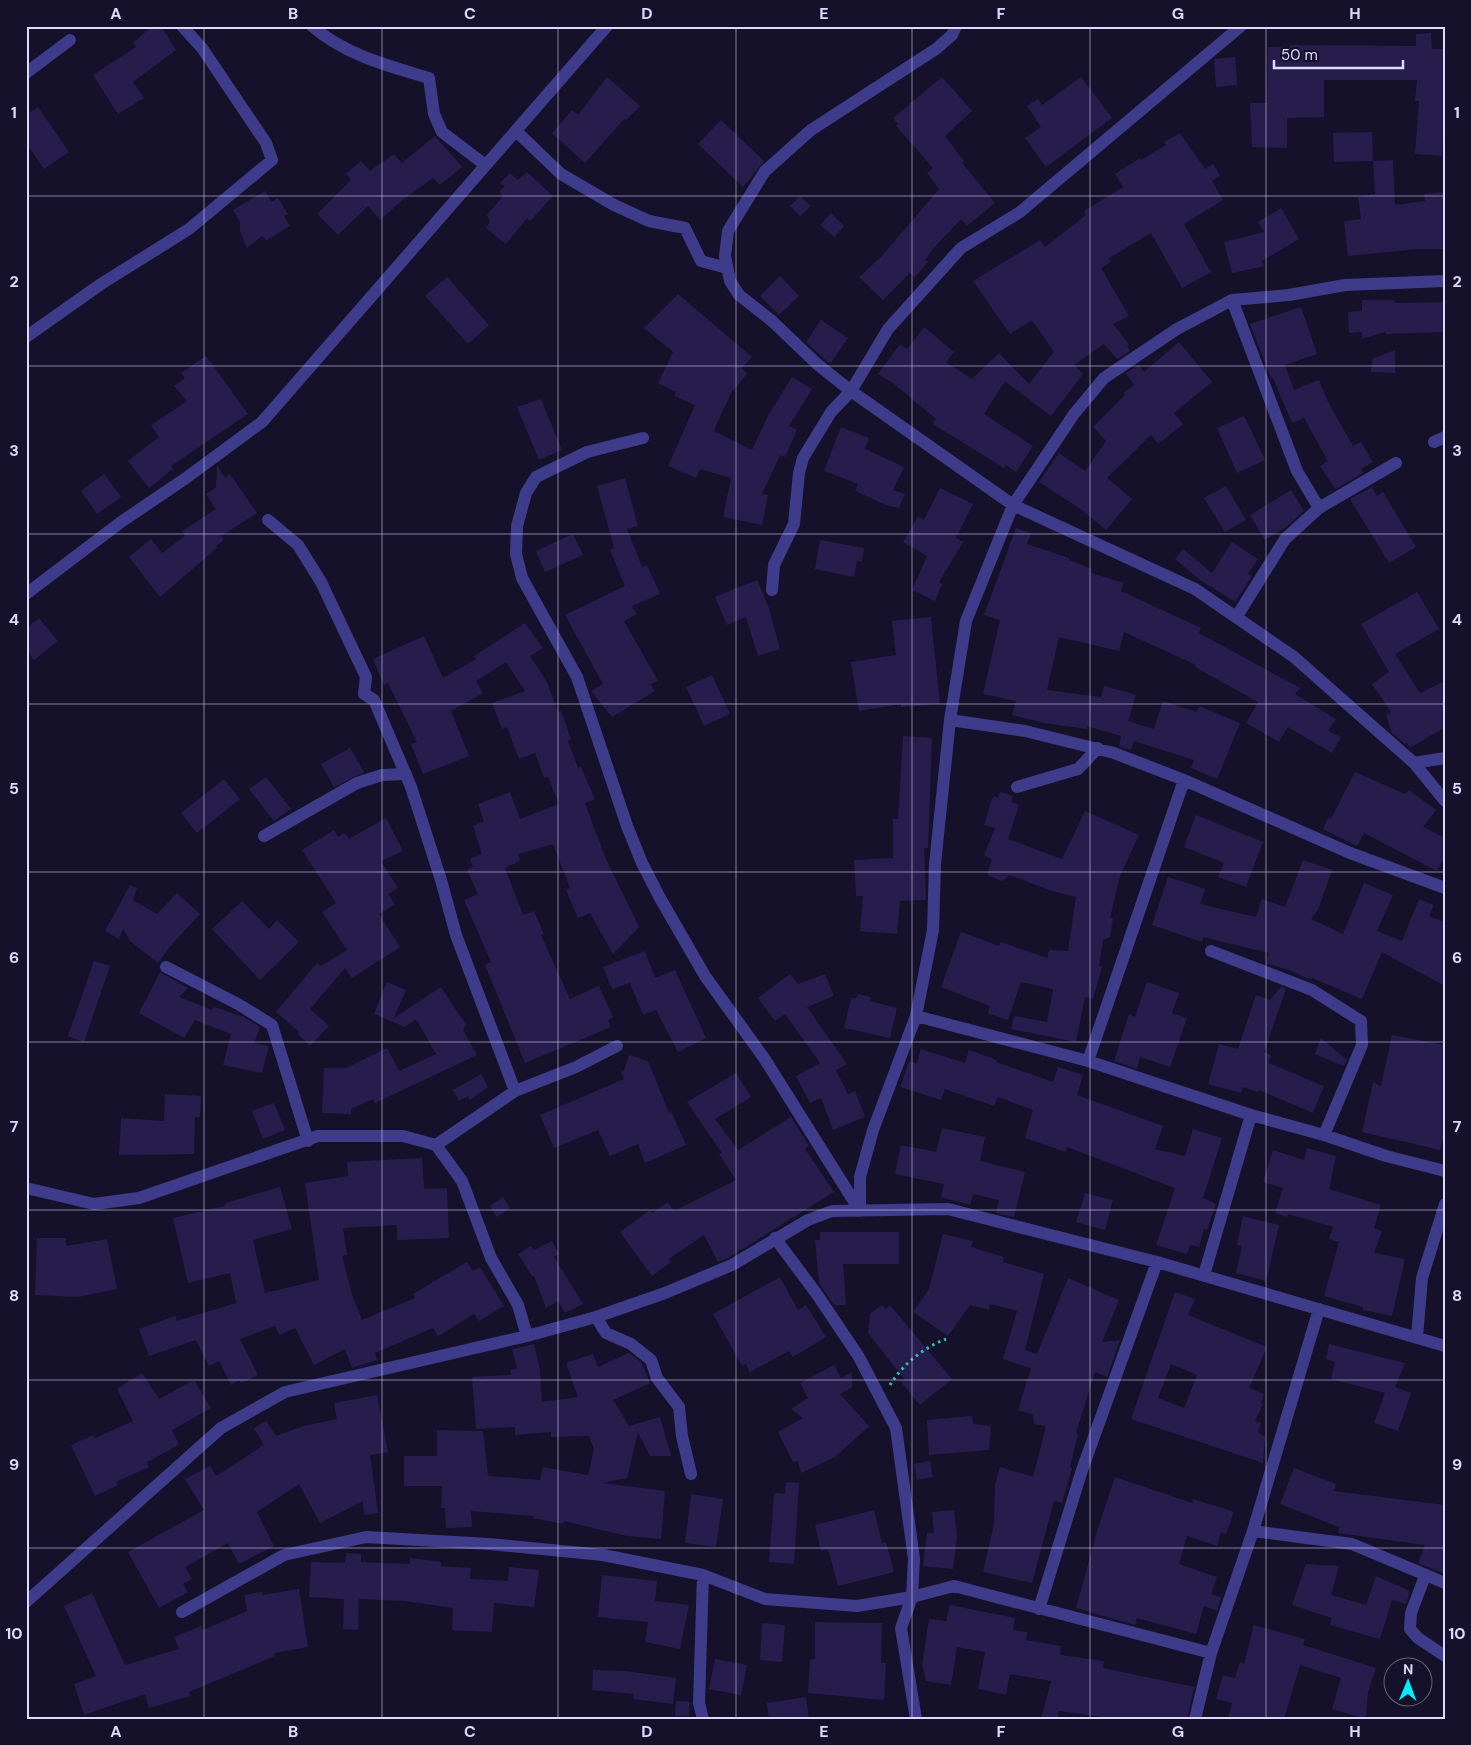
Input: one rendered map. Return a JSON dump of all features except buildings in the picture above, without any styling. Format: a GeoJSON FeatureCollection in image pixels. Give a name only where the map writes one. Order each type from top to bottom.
{"type":"FeatureCollection","features":[{"type":"Feature","properties":{"kind":"street"},"geometry":{"type":"LineString","coordinates":[[26,337],[101,284],[189,229],[272,160],[266,143],[207,56],[182,26]]}},
{"type":"Feature","properties":{"kind":"street"},"geometry":{"type":"LineString","coordinates":[[312,26],[320,33],[366,59],[429,78],[434,114],[442,132],[480,160]]}},
{"type":"Feature","properties":{"kind":"street"},"geometry":{"type":"LineString","coordinates":[[26,594],[121,522],[186,478],[262,422],[606,26]]}},
{"type":"Feature","properties":{"kind":"street"},"geometry":{"type":"LineString","coordinates":[[956,26],[952,35],[936,49],[812,130],[765,171],[728,231],[725,256],[730,281],[739,295],[772,321],[817,364],[851,391],[1012,505],[1195,588],[1294,657],[1414,763],[1445,801]]}},
{"type":"Feature","properties":{"kind":"street"},"geometry":{"type":"LineString","coordinates":[[772,590],[774,565],[794,524],[799,473],[803,458],[832,412],[851,391],[888,329],[961,248],[1020,212],[1241,26]]}},
{"type":"Feature","properties":{"kind":"street"},"geometry":{"type":"LineString","coordinates":[[26,73],[70,40]]}},
{"type":"Feature","properties":{"kind":"street"},"geometry":{"type":"LineString","coordinates":[[516,131],[561,174],[649,221],[685,228],[701,261],[727,268]]}},
{"type":"Feature","properties":{"kind":"street"},"geometry":{"type":"LineString","coordinates":[[860,1211],[860,1177],[873,1130],[916,1016],[933,930],[936,864],[950,720],[966,621],[1012,505],[1074,414],[1104,378],[1177,329],[1232,300],[1290,295],[1345,286],[1445,281]]}},
{"type":"Feature","properties":{"kind":"street"},"geometry":{"type":"LineString","coordinates":[[1232,300],[1297,471],[1320,508]]}},
{"type":"Feature","properties":{"kind":"street"},"geometry":{"type":"LineString","coordinates":[[643,438],[587,452],[536,477],[526,493],[517,526],[516,554],[522,578],[577,677],[627,826],[660,898],[705,976],[764,1058],[860,1211]]}},
{"type":"Feature","properties":{"kind":"street"},"geometry":{"type":"LineString","coordinates":[[1236,616],[1276,550],[1285,539],[1320,508],[1396,463]]}},
{"type":"Feature","properties":{"kind":"street"},"geometry":{"type":"LineString","coordinates":[[268,520],[298,545],[321,582],[359,659],[366,677],[364,694],[374,700],[406,774],[441,880],[456,936],[515,1091]]}},
{"type":"Feature","properties":{"kind":"street"},"geometry":{"type":"LineString","coordinates":[[950,720],[1025,731],[1098,748],[1184,780],[1350,853],[1445,888]]}},
{"type":"Feature","properties":{"kind":"street"},"geometry":{"type":"LineString","coordinates":[[1017,787],[1078,769],[1098,748]]}},
{"type":"Feature","properties":{"kind":"street"},"geometry":{"type":"LineString","coordinates":[[1414,763],[1445,758]]}},
{"type":"Feature","properties":{"kind":"street"},"geometry":{"type":"LineString","coordinates":[[264,836],[357,783],[382,775],[406,774]]}},
{"type":"Feature","properties":{"kind":"street"},"geometry":{"type":"LineString","coordinates":[[1088,1061],[1184,780]]}},
{"type":"Feature","properties":{"kind":"street"},"geometry":{"type":"LineString","coordinates":[[1212,951],[1312,990],[1361,1021],[1362,1045],[1324,1135]]}},
{"type":"Feature","properties":{"kind":"street"},"geometry":{"type":"LineString","coordinates":[[166,967],[238,1004],[272,1025],[308,1141]]}},
{"type":"Feature","properties":{"kind":"street"},"geometry":{"type":"LineString","coordinates":[[916,1016],[1088,1061],[1251,1115],[1324,1135],[1386,1156],[1445,1171]]}},
{"type":"Feature","properties":{"kind":"street"},"geometry":{"type":"LineString","coordinates":[[436,1145],[515,1091],[576,1067],[617,1046]]}},
{"type":"Feature","properties":{"kind":"street"},"geometry":{"type":"LineString","coordinates":[[1204,1275],[1251,1115]]}},
{"type":"Feature","properties":{"kind":"street"},"geometry":{"type":"LineString","coordinates":[[26,1188],[94,1204],[139,1198],[318,1136],[403,1136],[436,1145],[462,1181],[491,1258],[518,1305],[527,1336]]}},
{"type":"Feature","properties":{"kind":"street"},"geometry":{"type":"LineString","coordinates":[[1416,1337],[1422,1278],[1445,1204]]}},
{"type":"Feature","properties":{"kind":"street"},"geometry":{"type":"LineString","coordinates":[[26,1602],[221,1428],[285,1392],[527,1336],[596,1317],[666,1293],[732,1265],[775,1238],[808,1220],[832,1210],[948,1209],[1157,1262],[1445,1346]]}},
{"type":"Feature","properties":{"kind":"street"},"geometry":{"type":"LineString","coordinates":[[775,1238],[816,1293],[859,1357],[896,1428],[914,1559],[912,1597],[901,1628],[916,1719]]}},
{"type":"Feature","properties":{"kind":"street"},"geometry":{"type":"LineString","coordinates":[[1039,1609],[1082,1470],[1157,1262]]}},
{"type":"Feature","properties":{"kind":"street"},"geometry":{"type":"LineString","coordinates":[[1195,1719],[1211,1653],[1253,1531],[1319,1309]]}},
{"type":"Feature","properties":{"kind":"street"},"geometry":{"type":"LineString","coordinates":[[596,1317],[606,1333],[631,1344],[651,1360],[657,1378],[679,1407],[682,1436],[691,1474]]}},
{"type":"Feature","properties":{"kind":"street"},"geometry":{"type":"LineString","coordinates":[[1253,1531],[1352,1544],[1424,1576],[1445,1583]]}},
{"type":"Feature","properties":{"kind":"street"},"geometry":{"type":"LineString","coordinates":[[182,1612],[284,1556],[366,1537],[490,1544],[603,1555],[703,1575],[765,1599],[857,1606],[912,1597],[954,1586],[1211,1653]]}},
{"type":"Feature","properties":{"kind":"street"},"geometry":{"type":"LineString","coordinates":[[703,1575],[699,1703],[703,1719]]}},
{"type":"Feature","properties":{"kind":"street"},"geometry":{"type":"LineString","coordinates":[[1424,1576],[1412,1613],[1410,1629],[1418,1638],[1445,1656]]}},
{"type":"Feature","properties":{"kind":"path"},"geometry":{"type":"LineString","coordinates":[[883,1402],[898,1372],[929,1346],[946,1338]]}}]}
